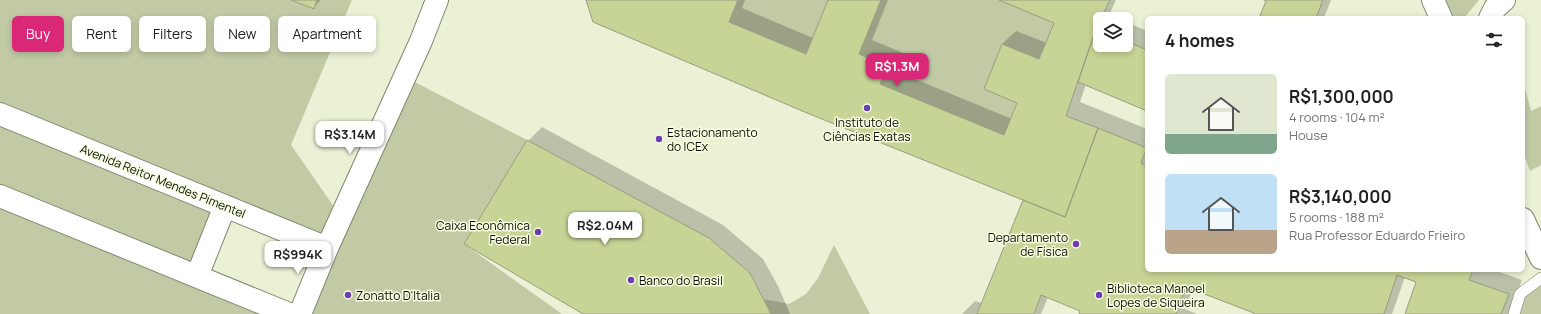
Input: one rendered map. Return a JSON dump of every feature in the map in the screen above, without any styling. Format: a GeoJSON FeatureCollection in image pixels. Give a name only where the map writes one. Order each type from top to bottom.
{"type":"FeatureCollection","features":[{"type":"Feature","properties":{"kind":"street"},"geometry":{"type":"LineString","coordinates":[[300,314],[327,248],[421,41],[437,0]]}},
{"type":"Feature","properties":{"kind":"street"},"geometry":{"type":"LineString","coordinates":[[1433,0],[1440,16]]}},
{"type":"Feature","properties":{"kind":"street"},"geometry":{"type":"LineString","coordinates":[[1491,16],[1495,8],[1504,0]]}},
{"type":"Feature","properties":{"kind":"street","name":"Avenida Reitor Mendes Pimentel"},"geometry":{"type":"LineString","coordinates":[[0,114],[327,248]]}},
{"type":"Feature","properties":{"kind":"street"},"geometry":{"type":"LineString","coordinates":[[0,196],[289,314]]}},
{"type":"Feature","properties":{"kind":"street"},"geometry":{"type":"LineString","coordinates":[[197,276],[225,206]]}},
{"type":"Feature","properties":{"kind":"street"},"geometry":{"type":"LineString","coordinates":[[1525,223],[1541,258]]}},
{"type":"Feature","properties":{"kind":"lane"},"geometry":{"type":"LineString","coordinates":[[1514,314],[1520,294],[1541,278]]}},
{"type":"Feature","properties":{"kind":"green space"},"geometry":{"type":"Polygon","coordinates":[[[0,0],[291,0],[313,9],[317,0],[352,0],[345,16],[278,16],[278,52],[330,52],[291,145],[341,217],[327,248],[225,206],[197,276],[289,314],[0,314],[0,0]]]}},
{"type":"Feature","properties":{"kind":"green space"},"geometry":{"type":"Polygon","coordinates":[[[738,0],[828,0],[806,54],[729,22],[738,0]]]}},
{"type":"Feature","properties":{"kind":"green space"},"geometry":{"type":"Polygon","coordinates":[[[881,0],[999,0],[1054,23],[1039,59],[1002,44],[984,89],[1017,103],[1004,135],[880,84],[888,66],[859,54],[881,0]]]}},
{"type":"Feature","properties":{"kind":"green space"},"geometry":{"type":"Polygon","coordinates":[[[1444,0],[1479,0],[1466,16],[1453,16],[1444,0]]]}},
{"type":"Feature","properties":{"kind":"green space"},"geometry":{"type":"Polygon","coordinates":[[[405,77],[527,140],[464,244],[562,314],[308,314],[405,77]]]}},
{"type":"Feature","properties":{"kind":"green space"},"geometry":{"type":"Polygon","coordinates":[[[1525,88],[1531,111],[1541,106],[1541,165],[1530,171],[1525,157],[1525,88]]]}},
{"type":"Feature","properties":{"kind":"green space"},"geometry":{"type":"Polygon","coordinates":[[[834,245],[870,314],[771,314],[764,299],[789,304],[806,294],[818,278],[834,245]]]}},
{"type":"Feature","properties":{"kind":"green space"},"geometry":{"type":"Polygon","coordinates":[[[1541,283],[1541,314],[1515,314],[1523,296],[1541,283]]]}},
{"type":"Feature","properties":{"kind":"building"},"geometry":{"type":"Polygon","coordinates":[[[291,0],[317,0],[314,9],[291,0]]]}},
{"type":"Feature","properties":{"kind":"building","name":"Instituto de Ciências Exatas"},"geometry":{"type":"Polygon","coordinates":[[[586,0],[738,0],[729,22],[806,54],[828,0],[881,0],[859,54],[888,66],[880,84],[1004,135],[1017,103],[984,89],[1002,44],[1039,59],[1054,23],[999,0],[1110,0],[1104,12],[1093,12],[1093,38],[1066,116],[1098,128],[1065,217],[807,113],[593,22],[586,0]]]}},
{"type":"Feature","properties":{"kind":"building"},"geometry":{"type":"Polygon","coordinates":[[[1264,0],[1323,0],[1317,16],[1260,16],[1266,1],[1264,0]]]}},
{"type":"Feature","properties":{"kind":"building"},"geometry":{"type":"Polygon","coordinates":[[[1093,38],[1093,52],[1133,52],[1133,44],[1145,49],[1145,110],[1078,82],[1093,38]]]}},
{"type":"Feature","properties":{"kind":"building","name":"Departamento de Física"},"geometry":{"type":"Polygon","coordinates":[[[1098,128],[1145,147],[1145,153],[1141,163],[1145,165],[1145,272],[1472,272],[1469,280],[1509,294],[1501,314],[1405,314],[1416,282],[1397,275],[1384,314],[1254,314],[1186,287],[1176,314],[1079,314],[1080,311],[1041,295],[1034,314],[977,314],[1023,200],[1065,217],[1098,128]]]}},
{"type":"Feature","properties":{"kind":"building"},"geometry":{"type":"Polygon","coordinates":[[[527,140],[709,238],[750,273],[771,314],[583,314],[464,244],[527,140]]]}},
{"type":"Feature","properties":{"kind":"place","name":"Instituto de Ciências Exatas"},"geometry":{"type":"Point","coordinates":[867,108]}},
{"type":"Feature","properties":{"kind":"place","name":"Estacionamento do ICEx"},"geometry":{"type":"Point","coordinates":[659,139]}},
{"type":"Feature","properties":{"kind":"place","name":"Caixa Econômica Federal"},"geometry":{"type":"Point","coordinates":[538,232]}},
{"type":"Feature","properties":{"kind":"place","name":"Departamento de Física"},"geometry":{"type":"Point","coordinates":[1076,244]}},
{"type":"Feature","properties":{"kind":"place","name":"Banco do Brasil"},"geometry":{"type":"Point","coordinates":[631,280]}},
{"type":"Feature","properties":{"kind":"place","name":"Zonatto D'Italia"},"geometry":{"type":"Point","coordinates":[348,295]}},
{"type":"Feature","properties":{"kind":"place","name":"Biblioteca Manoel Lopes de Siqueira"},"geometry":{"type":"Point","coordinates":[1099,295]}}]}
